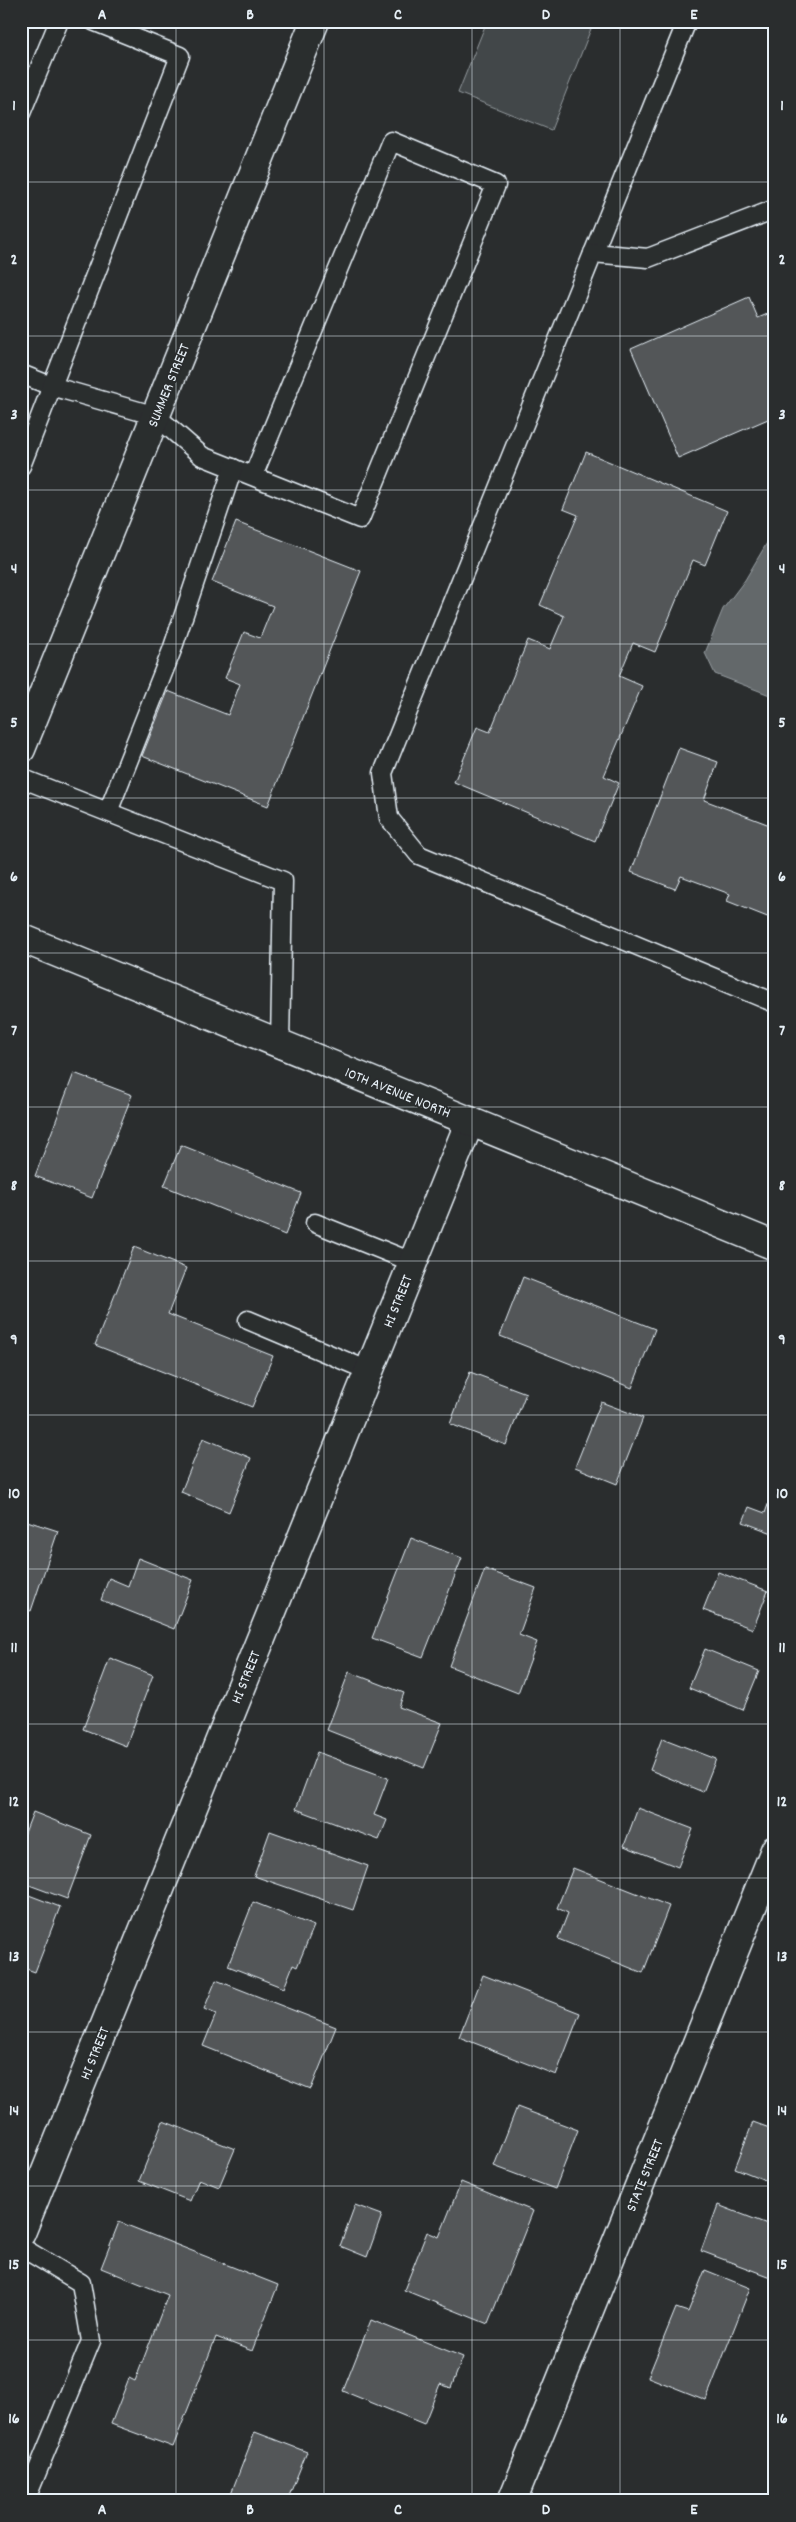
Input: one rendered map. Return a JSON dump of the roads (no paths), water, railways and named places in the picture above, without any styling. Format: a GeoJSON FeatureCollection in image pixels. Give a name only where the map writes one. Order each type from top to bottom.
{"type":"FeatureCollection","features":[{"type":"Feature","properties":{"kind":"street","name":"SUMMER STREET"},"geometry":{"type":"LineString","coordinates":[[21,749],[315,21]]}},
{"type":"Feature","properties":{"kind":"street","name":"10TH AVENUE NORTH"},"geometry":{"type":"LineString","coordinates":[[21,938],[775,1246]]}},
{"type":"Feature","properties":{"kind":"street","name":"HI STREET"},"geometry":{"type":"LineString","coordinates":[[21,2232],[470,1121]]}},
{"type":"Feature","properties":{"kind":"street","name":"STATE STREET"},"geometry":{"type":"LineString","coordinates":[[512,2501],[775,1850]]}},
{"type":"Feature","properties":{"kind":"lane"},"geometry":{"type":"LineString","coordinates":[[21,113],[59,21]]}},
{"type":"Feature","properties":{"kind":"lane"},"geometry":{"type":"LineString","coordinates":[[21,466],[180,56],[93,21]]}},
{"type":"Feature","properties":{"kind":"lane"},"geometry":{"type":"LineString","coordinates":[[687,21],[383,773],[389,818],[420,855],[775,1003]]}},
{"type":"Feature","properties":{"kind":"lane"},"geometry":{"type":"LineString","coordinates":[[21,374],[51,386],[156,416],[202,456],[360,519],[496,185],[391,140],[253,476]]}},
{"type":"Feature","properties":{"kind":"lane"},"geometry":{"type":"LineString","coordinates":[[594,253],[648,258],[775,209]]}},
{"type":"Feature","properties":{"kind":"lane"},"geometry":{"type":"LineString","coordinates":[[108,812],[172,650],[233,468]]}},
{"type":"Feature","properties":{"kind":"lane"},"geometry":{"type":"LineString","coordinates":[[21,778],[283,881],[280,1044]]}},
{"type":"Feature","properties":{"kind":"lane"},"geometry":{"type":"LineString","coordinates":[[315,1223],[412,1262]]}},
{"type":"Feature","properties":{"kind":"lane"},"geometry":{"type":"LineString","coordinates":[[248,1320],[369,1371]]}},
{"type":"Feature","properties":{"kind":"lane"},"geometry":{"type":"LineString","coordinates":[[21,2247],[81,2283],[91,2341],[25,2501]]}}]}
